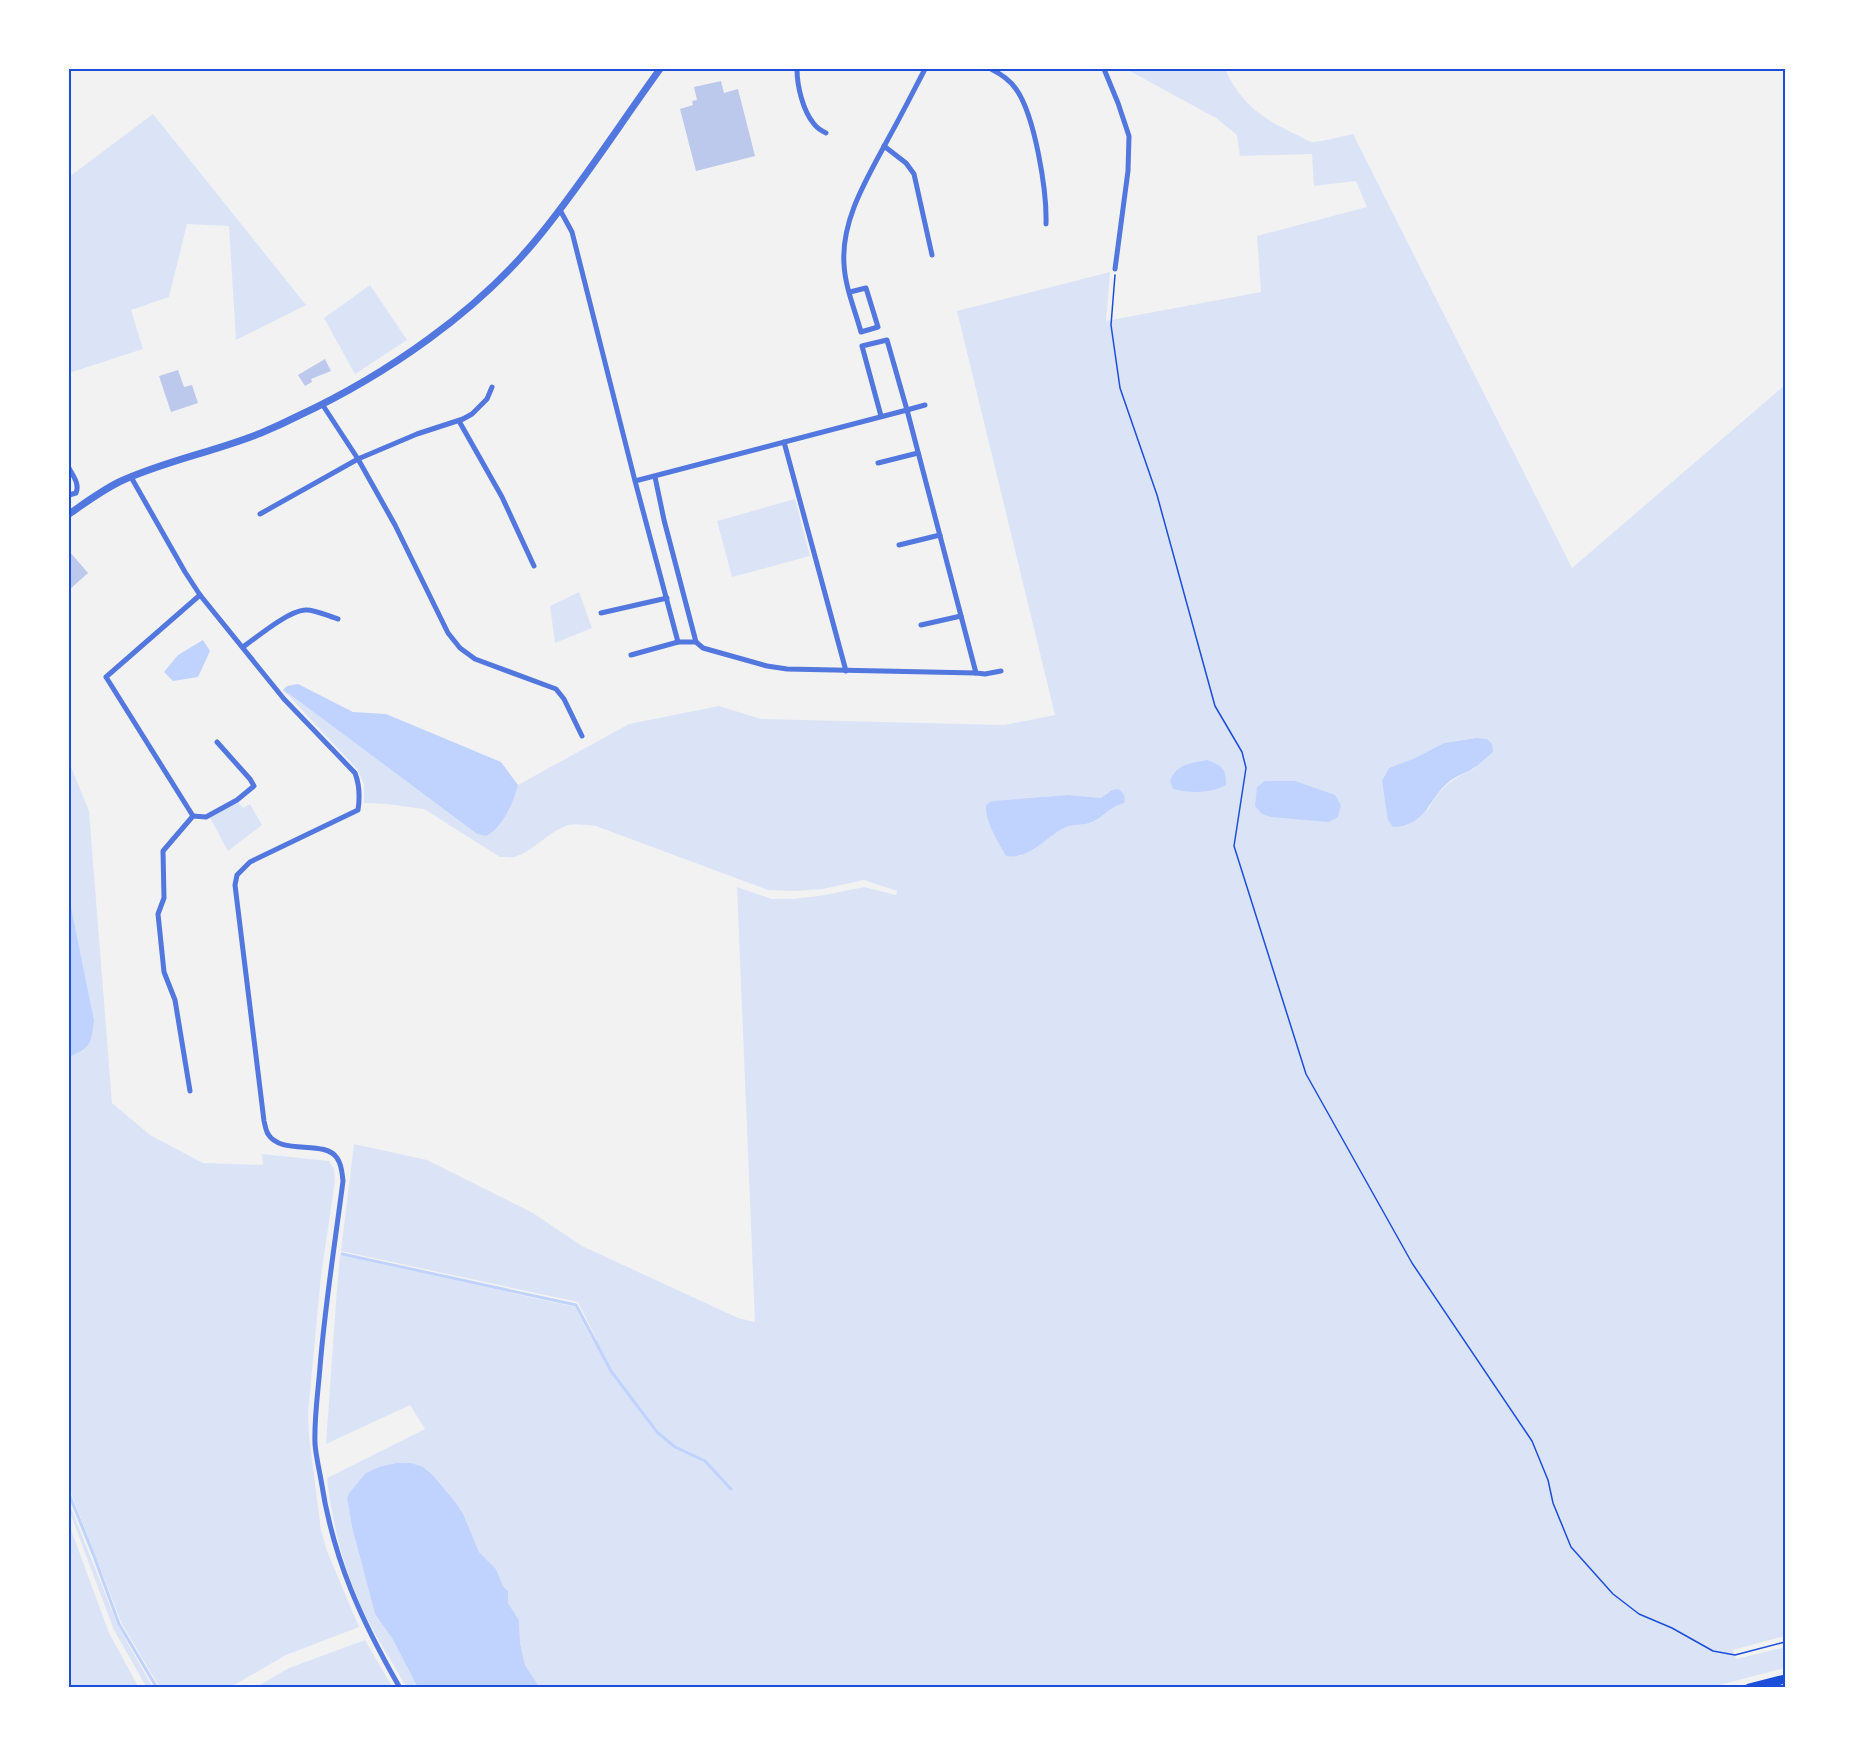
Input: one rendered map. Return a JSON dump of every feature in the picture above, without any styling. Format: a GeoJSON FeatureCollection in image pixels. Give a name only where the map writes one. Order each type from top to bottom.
{"type":"FeatureCollection","features":[{"type":"Feature","properties":{"kind":"highway"},"geometry":{"type":"LineString","coordinates":[[1749,1688],[1785,1679]]}},
{"type":"Feature","properties":{"kind":"street"},"geometry":{"type":"LineString","coordinates":[[69,514],[95,496],[131,477],[157,466],[260,433],[322,404],[360,384],[431,337],[478,299],[540,236],[660,69]]}},
{"type":"Feature","properties":{"kind":"street"},"geometry":{"type":"LineString","coordinates":[[797,69],[806,110],[815,125],[826,134]]}},
{"type":"Feature","properties":{"kind":"street"},"geometry":{"type":"LineString","coordinates":[[850,292],[866,288],[878,327],[861,332],[850,292],[844,265],[847,231],[857,199],[925,69]]}},
{"type":"Feature","properties":{"kind":"street"},"geometry":{"type":"LineString","coordinates":[[991,69],[1010,81],[1026,108],[1045,193],[1046,224]]}},
{"type":"Feature","properties":{"kind":"street"},"geometry":{"type":"LineString","coordinates":[[1104,69],[1129,136],[1128,171],[1115,269]]}},
{"type":"Feature","properties":{"kind":"street"},"geometry":{"type":"LineString","coordinates":[[884,146],[906,163],[914,174],[932,255]]}},
{"type":"Feature","properties":{"kind":"street"},"geometry":{"type":"LineString","coordinates":[[560,210],[572,232],[678,642]]}},
{"type":"Feature","properties":{"kind":"street"},"geometry":{"type":"LineString","coordinates":[[881,416],[862,346],[887,340],[976,673]]}},
{"type":"Feature","properties":{"kind":"street"},"geometry":{"type":"LineString","coordinates":[[260,514],[358,459],[417,434],[459,421],[476,411],[487,399],[492,387]]}},
{"type":"Feature","properties":{"kind":"street"},"geometry":{"type":"LineString","coordinates":[[322,404],[358,459],[395,525],[444,625],[456,644],[475,658],[556,689],[564,699],[582,736]]}},
{"type":"Feature","properties":{"kind":"street"},"geometry":{"type":"LineString","coordinates":[[635,481],[925,405]]}},
{"type":"Feature","properties":{"kind":"street"},"geometry":{"type":"LineString","coordinates":[[459,421],[502,497],[534,566]]}},
{"type":"Feature","properties":{"kind":"street"},"geometry":{"type":"LineString","coordinates":[[784,442],[846,671]]}},
{"type":"Feature","properties":{"kind":"street"},"geometry":{"type":"LineString","coordinates":[[878,464],[918,453]]}},
{"type":"Feature","properties":{"kind":"street"},"geometry":{"type":"LineString","coordinates":[[69,468],[77,482],[78,489],[76,493],[69,495]]}},
{"type":"Feature","properties":{"kind":"street"},"geometry":{"type":"LineString","coordinates":[[131,477],[185,573],[200,595],[290,706],[354,773],[358,782],[360,796],[358,810],[250,862],[237,875],[235,885],[267,1134],[275,1142],[284,1145],[328,1151],[335,1155],[342,1167],[343,1181],[324,1316],[315,1446],[324,1503],[334,1545],[369,1632],[400,1688]]}},
{"type":"Feature","properties":{"kind":"street"},"geometry":{"type":"LineString","coordinates":[[655,477],[696,642],[703,648],[773,667],[985,674],[1001,671]]}},
{"type":"Feature","properties":{"kind":"street"},"geometry":{"type":"LineString","coordinates":[[899,545],[940,535]]}},
{"type":"Feature","properties":{"kind":"street"},"geometry":{"type":"LineString","coordinates":[[193,816],[106,676],[200,595]]}},
{"type":"Feature","properties":{"kind":"street"},"geometry":{"type":"LineString","coordinates":[[602,613],[667,598]]}},
{"type":"Feature","properties":{"kind":"street"},"geometry":{"type":"LineString","coordinates":[[243,647],[274,625],[306,609],[338,619]]}},
{"type":"Feature","properties":{"kind":"street"},"geometry":{"type":"LineString","coordinates":[[921,625],[961,616]]}},
{"type":"Feature","properties":{"kind":"street"},"geometry":{"type":"LineString","coordinates":[[631,655],[678,642],[696,642]]}},
{"type":"Feature","properties":{"kind":"street"},"geometry":{"type":"LineString","coordinates":[[193,816],[206,817],[237,800],[254,786],[250,778],[217,742]]}},
{"type":"Feature","properties":{"kind":"street"},"geometry":{"type":"LineString","coordinates":[[190,1090],[175,1000],[164,972],[158,914],[164,898],[163,851],[193,816]]}},
{"type":"Feature","properties":{"kind":"path"},"geometry":{"type":"LineString","coordinates":[[1115,269],[1111,325],[1120,388],[1157,495],[1215,705],[1242,752],[1246,768],[1234,846],[1306,1074],[1412,1263],[1532,1441],[1548,1479],[1553,1503],[1571,1547],[1613,1594],[1639,1614],[1713,1651],[1735,1655],[1785,1642]]}},
{"type":"Feature","properties":{"kind":"shaded area"},"geometry":{"type":"Polygon","coordinates":[[[1126,69],[1225,69],[1245,100],[1262,116],[1308,141],[1353,134],[1572,568],[1785,385],[1785,1636],[1733,1650],[1736,1659],[1785,1647],[1785,1668],[1708,1688],[540,1688],[525,1665],[520,1643],[519,1620],[508,1603],[508,1591],[503,1586],[496,1569],[479,1552],[456,1503],[432,1474],[423,1467],[358,1482],[347,1498],[352,1527],[375,1614],[392,1638],[418,1688],[407,1688],[374,1632],[349,1577],[333,1518],[327,1478],[425,1429],[410,1405],[326,1444],[340,1255],[575,1307],[594,1343],[597,1340],[578,1302],[341,1251],[354,1144],[427,1160],[533,1213],[582,1246],[738,1318],[755,1322],[737,887],[772,899],[825,895],[864,887],[896,895],[897,891],[864,880],[823,889],[768,890],[596,826],[582,824],[561,828],[521,854],[500,857],[424,809],[364,803],[364,784],[357,769],[286,693],[477,834],[486,836],[502,821],[514,799],[518,785],[629,724],[719,706],[761,719],[1004,725],[1055,715],[957,311],[1110,272],[1106,321],[1261,292],[1257,236],[1367,207],[1356,181],[1314,186],[1312,154],[1240,156],[1237,135],[1216,118],[1126,69]],[[1476,738],[1444,743],[1389,768],[1428,810],[1447,784],[1475,768],[1476,738]],[[1112,790],[1101,798],[1068,795],[992,801],[993,831],[1006,856],[1020,856],[1065,827],[1091,823],[1112,806],[1124,803],[1112,790]]]}},
{"type":"Feature","properties":{"kind":"shaded area"},"geometry":{"type":"Polygon","coordinates":[[[153,114],[306,305],[236,340],[229,226],[187,224],[169,297],[131,310],[143,349],[69,373],[69,177],[153,114]]]}},
{"type":"Feature","properties":{"kind":"shaded area"},"geometry":{"type":"Polygon","coordinates":[[[370,285],[407,340],[355,374],[324,318],[370,285]]]}},
{"type":"Feature","properties":{"kind":"shaded area"},"geometry":{"type":"Polygon","coordinates":[[[795,499],[810,556],[732,577],[717,521],[795,499]]]}},
{"type":"Feature","properties":{"kind":"shaded area"},"geometry":{"type":"Polygon","coordinates":[[[579,592],[592,628],[555,643],[550,606],[579,592]]]}},
{"type":"Feature","properties":{"kind":"shaded area"},"geometry":{"type":"Polygon","coordinates":[[[69,762],[89,811],[112,1103],[150,1135],[203,1163],[263,1165],[262,1154],[329,1161],[334,1169],[335,1181],[321,1276],[308,1413],[309,1436],[321,1530],[327,1551],[359,1627],[286,1655],[229,1688],[160,1688],[122,1624],[69,1488],[69,1056],[94,1020],[69,897],[69,762]]]}},
{"type":"Feature","properties":{"kind":"shaded area"},"geometry":{"type":"Polygon","coordinates":[[[238,802],[243,808],[250,804],[262,825],[228,851],[210,818],[238,802]]]}},
{"type":"Feature","properties":{"kind":"shaded area"},"geometry":{"type":"Polygon","coordinates":[[[69,1503],[118,1626],[153,1688],[147,1688],[114,1630],[69,1510],[69,1503]]]}},
{"type":"Feature","properties":{"kind":"shaded area"},"geometry":{"type":"Polygon","coordinates":[[[69,1524],[109,1633],[139,1688],[69,1688],[69,1524]]]}},
{"type":"Feature","properties":{"kind":"shaded area"},"geometry":{"type":"Polygon","coordinates":[[[365,1640],[393,1688],[255,1688],[289,1668],[365,1640]]]}},
{"type":"Feature","properties":{"kind":"water"},"geometry":{"type":"Polygon","coordinates":[[[203,640],[210,651],[198,677],[173,681],[164,672],[178,655],[203,640]]]}},
{"type":"Feature","properties":{"kind":"water"},"geometry":{"type":"Polygon","coordinates":[[[298,684],[353,712],[386,714],[501,762],[518,785],[514,799],[502,821],[486,836],[477,834],[283,690],[287,686],[298,684]]]}},
{"type":"Feature","properties":{"kind":"water"},"geometry":{"type":"Polygon","coordinates":[[[1476,738],[1487,739],[1492,744],[1493,752],[1475,767],[1450,781],[1413,822],[1393,827],[1388,820],[1382,781],[1389,768],[1444,743],[1476,738]]]}},
{"type":"Feature","properties":{"kind":"water"},"geometry":{"type":"Polygon","coordinates":[[[1207,760],[1222,768],[1226,785],[1200,792],[1173,789],[1170,781],[1176,771],[1185,765],[1207,760]]]}},
{"type":"Feature","properties":{"kind":"water"},"geometry":{"type":"Polygon","coordinates":[[[1265,781],[1295,781],[1335,795],[1341,805],[1338,817],[1329,822],[1271,817],[1262,814],[1255,806],[1257,787],[1265,781]]]}},
{"type":"Feature","properties":{"kind":"water"},"geometry":{"type":"Polygon","coordinates":[[[1118,789],[1124,795],[1124,803],[1092,822],[1064,828],[1022,855],[1006,856],[986,811],[986,805],[992,801],[1068,795],[1101,798],[1112,790],[1118,789]]]}},
{"type":"Feature","properties":{"kind":"water"},"geometry":{"type":"Polygon","coordinates":[[[69,897],[94,1020],[89,1043],[83,1050],[71,1056],[69,1056],[69,897]]]}},
{"type":"Feature","properties":{"kind":"water"},"geometry":{"type":"Polygon","coordinates":[[[396,1463],[411,1463],[423,1467],[432,1474],[456,1503],[479,1552],[496,1569],[503,1586],[508,1591],[508,1603],[519,1620],[520,1643],[525,1665],[540,1688],[418,1688],[392,1638],[375,1614],[352,1527],[347,1498],[366,1473],[396,1463]]]}},
{"type":"Feature","properties":{"kind":"building"},"geometry":{"type":"Polygon","coordinates":[[[721,81],[724,93],[738,89],[755,156],[696,171],[680,109],[693,105],[692,101],[697,100],[694,87],[721,81]]]}},
{"type":"Feature","properties":{"kind":"building"},"geometry":{"type":"Polygon","coordinates":[[[325,359],[331,371],[311,379],[312,382],[305,386],[298,375],[325,359]]]}},
{"type":"Feature","properties":{"kind":"building"},"geometry":{"type":"Polygon","coordinates":[[[178,370],[184,387],[192,385],[198,403],[171,412],[159,376],[178,370]]]}},
{"type":"Feature","properties":{"kind":"building"},"geometry":{"type":"Polygon","coordinates":[[[69,551],[88,573],[69,590],[69,551]]]}},
{"type":"Feature","properties":{"kind":"waterway"},"geometry":{"type":"LineString","coordinates":[[342,1254],[576,1305],[611,1371],[657,1432],[675,1447],[705,1461],[731,1489]]}},
{"type":"Feature","properties":{"kind":"waterway"},"geometry":{"type":"LineString","coordinates":[[69,1494],[119,1624],[157,1688]]}}]}
